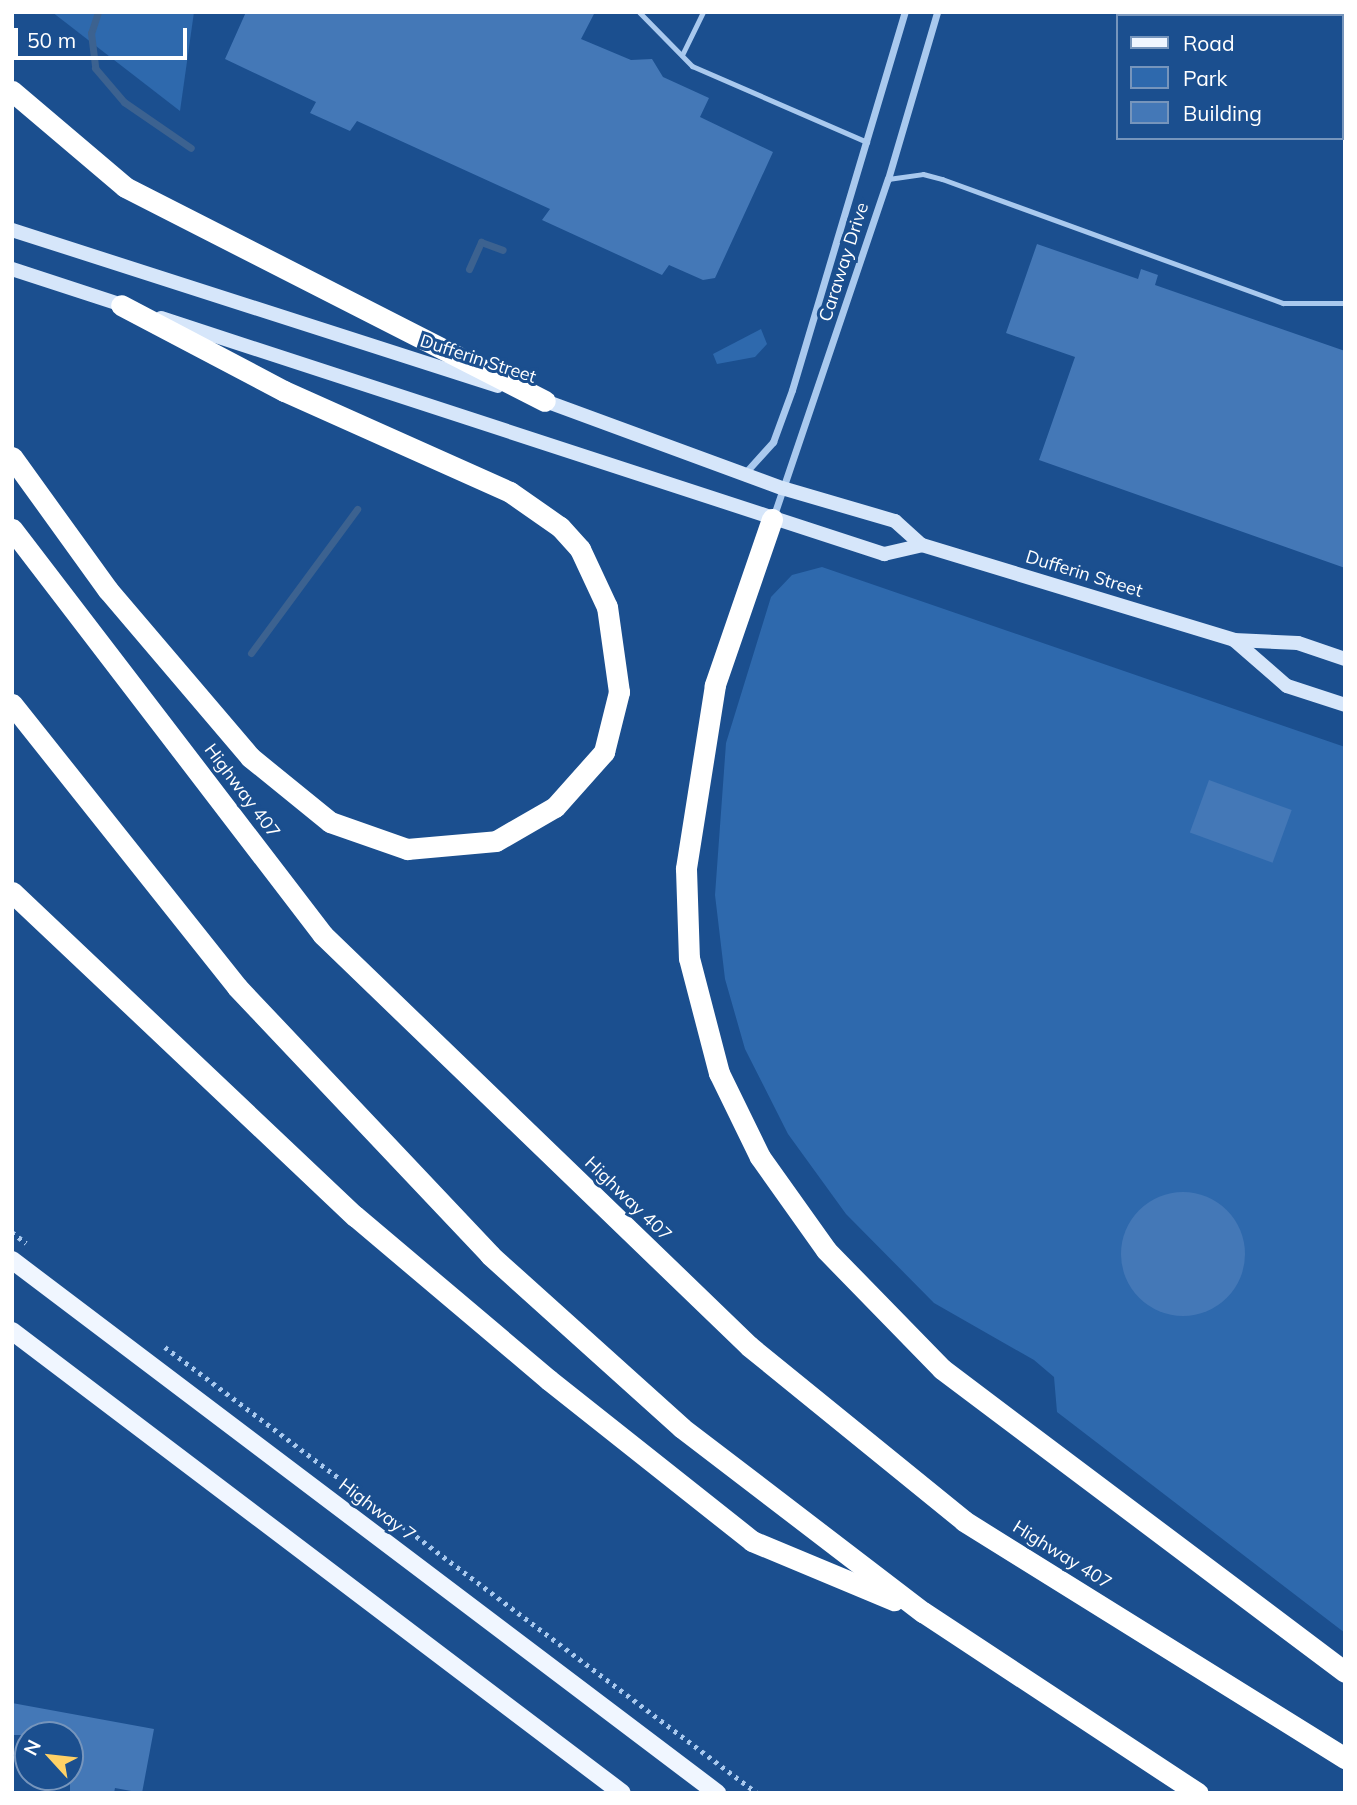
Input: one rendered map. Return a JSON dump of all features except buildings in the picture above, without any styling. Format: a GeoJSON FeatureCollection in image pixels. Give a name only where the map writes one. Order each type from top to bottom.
{"type":"FeatureCollection","features":[{"type":"Feature","properties":{"kind":"highway"},"geometry":{"type":"LineString","coordinates":[[12,92],[125,187],[545,401]]}},
{"type":"Feature","properties":{"kind":"highway"},"geometry":{"type":"LineString","coordinates":[[12,457],[108,590],[250,757],[330,822],[407,849],[496,841],[555,807],[604,752],[619,692],[607,607],[580,549],[560,527],[510,492],[284,391],[121,304]]}},
{"type":"Feature","properties":{"kind":"highway"},"geometry":{"type":"LineString","coordinates":[[772,519],[715,685],[685,869],[689,958],[719,1073],[760,1157],[826,1250],[942,1369],[1345,1672]]}},
{"type":"Feature","properties":{"kind":"highway","name":"Highway 407"},"geometry":{"type":"LineString","coordinates":[[12,529],[324,935],[749,1346],[964,1521],[1345,1758]]}},
{"type":"Feature","properties":{"kind":"highway"},"geometry":{"type":"LineString","coordinates":[[12,704],[237,987],[490,1255],[682,1428],[923,1612],[1198,1793]]}},
{"type":"Feature","properties":{"kind":"highway"},"geometry":{"type":"LineString","coordinates":[[12,892],[355,1216],[550,1380],[741,1532],[923,1612]]}},
{"type":"Feature","properties":{"kind":"main road","name":"Dufferin Street"},"geometry":{"type":"LineString","coordinates":[[12,230],[545,401],[782,488],[895,521],[922,545],[1234,640],[1298,643],[1345,659]]}},
{"type":"Feature","properties":{"kind":"main road"},"geometry":{"type":"LineString","coordinates":[[12,269],[884,554],[922,545]]}},
{"type":"Feature","properties":{"kind":"main road","name":"Dufferin Street"},"geometry":{"type":"LineString","coordinates":[[1234,640],[1287,686],[1345,705]]}},
{"type":"Feature","properties":{"kind":"main road","name":"Highway 7"},"geometry":{"type":"LineString","coordinates":[[12,1260],[717,1793]]}},
{"type":"Feature","properties":{"kind":"main road"},"geometry":{"type":"LineString","coordinates":[[12,1331],[622,1793]]}},
{"type":"Feature","properties":{"kind":"street","name":"Caraway Drive"},"geometry":{"type":"LineString","coordinates":[[745,473],[775,439],[868,143],[905,12]]}},
{"type":"Feature","properties":{"kind":"street","name":"Caraway Drive"},"geometry":{"type":"LineString","coordinates":[[772,519],[888,179],[937,12]]}},
{"type":"Feature","properties":{"kind":"lane"},"geometry":{"type":"LineString","coordinates":[[639,12],[692,66],[868,143]]}},
{"type":"Feature","properties":{"kind":"lane"},"geometry":{"type":"LineString","coordinates":[[682,55],[703,12]]}},
{"type":"Feature","properties":{"kind":"lane"},"geometry":{"type":"LineString","coordinates":[[888,179],[923,174],[942,179],[1283,303],[1345,303]]}},
{"type":"Feature","properties":{"kind":"path"},"geometry":{"type":"LineString","coordinates":[[12,1232],[34,1249]]}},
{"type":"Feature","properties":{"kind":"path"},"geometry":{"type":"LineString","coordinates":[[156,1341],[757,1793]]}},
{"type":"Feature","properties":{"kind":"green space"},"geometry":{"type":"Polygon","coordinates":[[[52,12],[194,12],[180,111],[52,12]]]}},
{"type":"Feature","properties":{"kind":"green space"},"geometry":{"type":"Polygon","coordinates":[[[761,329],[767,344],[755,357],[717,364],[713,354],[761,329]]]}},
{"type":"Feature","properties":{"kind":"green space"},"geometry":{"type":"Polygon","coordinates":[[[822,567],[1345,747],[1345,1633],[1057,1412],[1054,1377],[1034,1360],[934,1303],[846,1214],[788,1134],[745,1049],[725,979],[715,895],[726,743],[771,597],[792,575],[822,567]]]}},
{"type":"Feature","properties":{"kind":"waterway"},"geometry":{"type":"LineString","coordinates":[[98,12],[91,33],[95,68],[124,102],[191,148]]}},
{"type":"Feature","properties":{"kind":"waterway"},"geometry":{"type":"LineString","coordinates":[[469,269],[481,242],[503,250]]}},
{"type":"Feature","properties":{"kind":"waterway"},"geometry":{"type":"LineString","coordinates":[[251,653],[357,509]]}}]}
